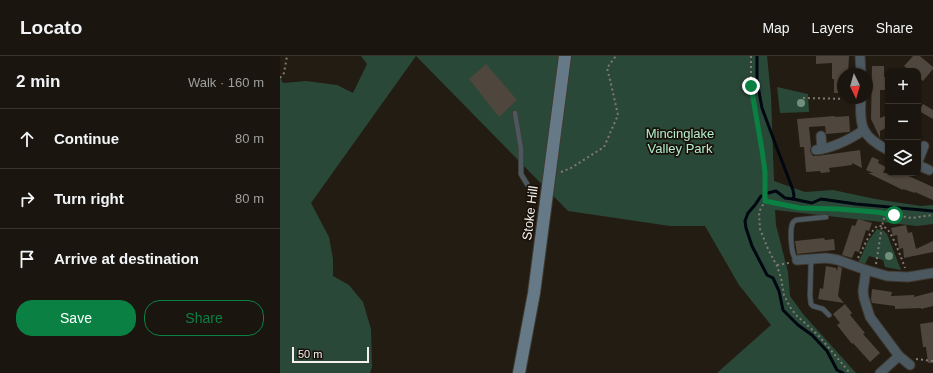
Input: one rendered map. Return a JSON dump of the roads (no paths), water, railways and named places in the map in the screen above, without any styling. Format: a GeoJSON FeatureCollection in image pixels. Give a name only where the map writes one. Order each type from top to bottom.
{"type":"FeatureCollection","features":[{"type":"Feature","properties":{"kind":"street","name":"Stoke Hill"},"geometry":{"type":"LineString","coordinates":[[519,373],[534,293],[565,56]]}},
{"type":"Feature","properties":{"kind":"street"},"geometry":{"type":"LineString","coordinates":[[860,56],[861,68]]}},
{"type":"Feature","properties":{"kind":"street"},"geometry":{"type":"LineString","coordinates":[[861,104],[864,130],[868,137],[885,148]]}},
{"type":"Feature","properties":{"kind":"street"},"geometry":{"type":"LineString","coordinates":[[820,136],[819,150],[835,146],[852,139],[864,130]]}},
{"type":"Feature","properties":{"kind":"street"},"geometry":{"type":"LineString","coordinates":[[921,154],[924,146]]}},
{"type":"Feature","properties":{"kind":"street"},"geometry":{"type":"LineString","coordinates":[[921,166],[929,170]]}},
{"type":"Feature","properties":{"kind":"street"},"geometry":{"type":"LineString","coordinates":[[798,260],[833,259],[870,272],[887,276],[908,277],[933,273]]}},
{"type":"Feature","properties":{"kind":"street"},"geometry":{"type":"LineString","coordinates":[[870,272],[863,292],[870,317],[900,356],[910,365]]}},
{"type":"Feature","properties":{"kind":"street"},"geometry":{"type":"LineString","coordinates":[[880,373],[900,356]]}},
{"type":"Feature","properties":{"kind":"lane"},"geometry":{"type":"LineString","coordinates":[[515,113],[520,149],[521,174],[527,184]]}},
{"type":"Feature","properties":{"kind":"lane"},"geometry":{"type":"LineString","coordinates":[[798,260],[794,258],[793,252],[791,233],[791,226],[793,222],[796,220],[826,217]]}},
{"type":"Feature","properties":{"kind":"lane"},"geometry":{"type":"LineString","coordinates":[[811,260],[811,304],[823,309],[828,315]]}},
{"type":"Feature","properties":{"kind":"waterway"},"geometry":{"type":"LineString","coordinates":[[757,56],[757,81],[762,108],[794,196],[793,199],[785,198],[776,191],[768,193]]}},
{"type":"Feature","properties":{"kind":"waterway"},"geometry":{"type":"LineString","coordinates":[[761,196],[748,213],[745,221],[752,246],[767,275],[773,278],[779,291],[783,310],[798,325],[812,335],[827,351],[837,370],[843,373]]}},
{"type":"Feature","properties":{"kind":"waterway"},"geometry":{"type":"LineString","coordinates":[[793,199],[812,203],[821,199],[856,204],[933,211]]}},
{"type":"Feature","properties":{"kind":"park label","name":"Mincinglake Valley Park"},"geometry":{"type":"Point","coordinates":[680,140]}}]}
